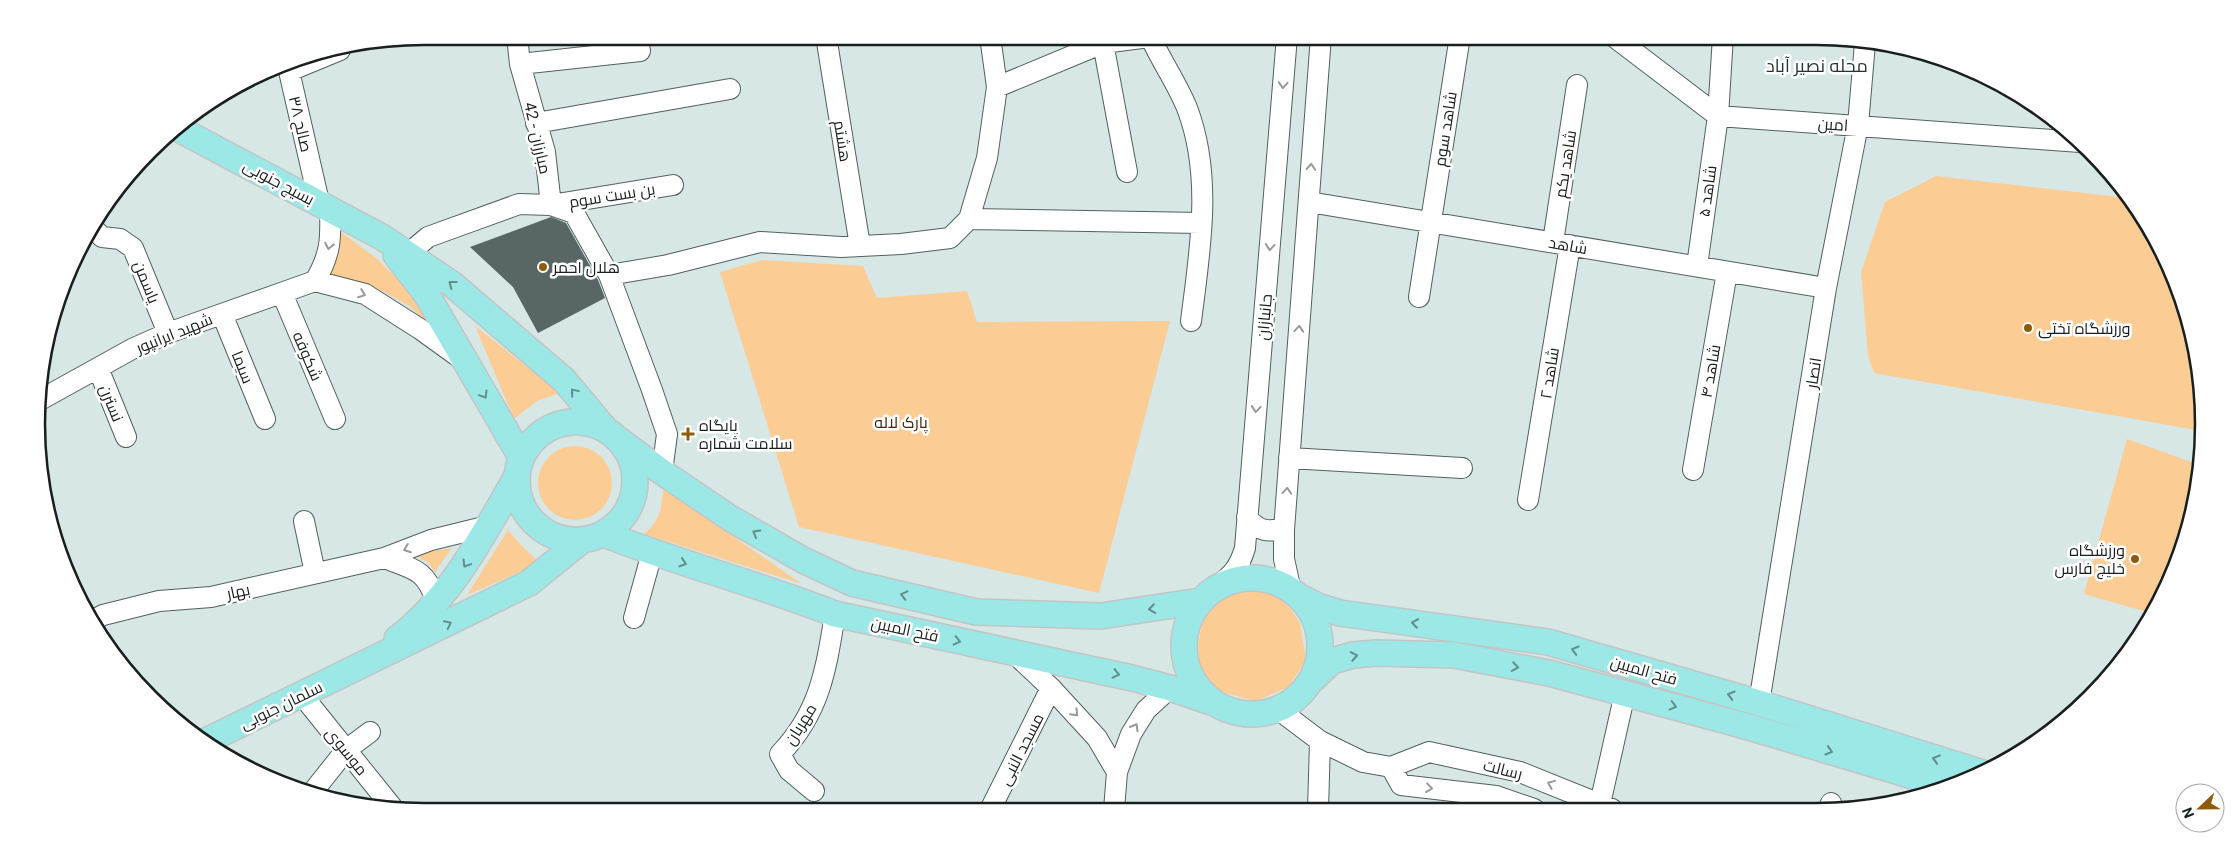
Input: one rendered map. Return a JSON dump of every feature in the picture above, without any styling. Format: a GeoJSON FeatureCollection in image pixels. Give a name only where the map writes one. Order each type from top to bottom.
{"type":"FeatureCollection","features":[{"type":"Feature","properties":{"kind":"main road","name":"بسیج جنوبی"},"geometry":{"type":"LineString","coordinates":[[184,131],[382,237],[452,284],[564,380],[612,434]]}},
{"type":"Feature","properties":{"kind":"main road"},"geometry":{"type":"LineString","coordinates":[[382,237],[427,295],[463,360],[519,467],[519,497],[528,515],[542,530],[561,539],[581,541]]}},
{"type":"Feature","properties":{"kind":"main road"},"geometry":{"type":"LineString","coordinates":[[566,422],[586,422],[612,434],[630,455],[635,472],[635,491],[630,508],[619,523],[604,534],[581,541],[529,583],[357,669],[417,624],[459,575],[488,526],[532,440],[548,428],[566,422]]}},
{"type":"Feature","properties":{"kind":"main road","name":"فتح المبین"},"geometry":{"type":"LineString","coordinates":[[612,434],[662,472],[730,518],[803,560],[852,583],[976,612],[1101,616],[1208,594]]}},
{"type":"Feature","properties":{"kind":"main road","name":"فتح المبین"},"geometry":{"type":"LineString","coordinates":[[604,534],[652,553],[788,596],[834,614],[1015,654],[1080,666],[1170,688],[1211,702]]}},
{"type":"Feature","properties":{"kind":"main road"},"geometry":{"type":"LineString","coordinates":[[1259,578],[1280,584],[1295,594],[1312,614],[1319,634],[1320,656],[1313,679],[1298,698],[1278,710],[1256,715],[1232,713],[1211,702],[1195,685],[1185,664],[1183,640],[1188,619],[1208,594],[1237,579],[1259,578]]}},
{"type":"Feature","properties":{"kind":"main road","name":"فتح المبین"},"geometry":{"type":"LineString","coordinates":[[1295,594],[1320,607],[1340,613],[1548,642],[1759,703],[1972,769]]}},
{"type":"Feature","properties":{"kind":"main road","name":"فتح المبین"},"geometry":{"type":"LineString","coordinates":[[1313,679],[1332,661],[1353,655],[1376,653],[1454,656],[1549,673],[1625,693],[1749,727],[1937,783]]}},
{"type":"Feature","properties":{"kind":"main road","name":"سلمان جنوبی"},"geometry":{"type":"LineString","coordinates":[[212,738],[357,669]]}},
{"type":"Feature","properties":{"kind":"street","name":"مبارزان - 42"},"geometry":{"type":"LineString","coordinates":[[518,45],[520,64],[545,152],[551,205]]}},
{"type":"Feature","properties":{"kind":"street"},"geometry":{"type":"LineString","coordinates":[[520,64],[640,51],[639,45]]}},
{"type":"Feature","properties":{"kind":"street","name":"هشتم"},"geometry":{"type":"LineString","coordinates":[[827,45],[860,246]]}},
{"type":"Feature","properties":{"kind":"street"},"geometry":{"type":"LineString","coordinates":[[610,274],[668,265],[760,242],[841,247],[950,238],[969,219],[987,158],[997,87],[991,45]]}},
{"type":"Feature","properties":{"kind":"street"},"geometry":{"type":"LineString","coordinates":[[997,87],[1098,45]]}},
{"type":"Feature","properties":{"kind":"street"},"geometry":{"type":"LineString","coordinates":[[1103,45],[1126,172]]}},
{"type":"Feature","properties":{"kind":"street"},"geometry":{"type":"LineString","coordinates":[[1156,45],[1187,108],[1200,155],[1203,189],[1200,256],[1191,320]]}},
{"type":"Feature","properties":{"kind":"street","name":"جانبازان"},"geometry":{"type":"LineString","coordinates":[[1208,594],[1233,574],[1240,564],[1245,548],[1286,45]]}},
{"type":"Feature","properties":{"kind":"street"},"geometry":{"type":"LineString","coordinates":[[1295,594],[1284,559],[1284,526],[1320,45]]}},
{"type":"Feature","properties":{"kind":"street","name":"شاهد سوم"},"geometry":{"type":"LineString","coordinates":[[1419,297],[1459,45]]}},
{"type":"Feature","properties":{"kind":"street"},"geometry":{"type":"LineString","coordinates":[[1624,45],[1718,116]]}},
{"type":"Feature","properties":{"kind":"street","name":"شاهد ۵"},"geometry":{"type":"LineString","coordinates":[[1697,266],[1718,116],[1722,45]]}},
{"type":"Feature","properties":{"kind":"street","name":"انصار"},"geometry":{"type":"LineString","coordinates":[[1759,703],[1826,288],[1858,125],[1865,48]]}},
{"type":"Feature","properties":{"kind":"street","name":"صالح ۳۸"},"geometry":{"type":"LineString","coordinates":[[305,64],[288,71],[324,205]]}},
{"type":"Feature","properties":{"kind":"street","name":"شاهد یکم"},"geometry":{"type":"LineString","coordinates":[[1561,244],[1577,84]]}},
{"type":"Feature","properties":{"kind":"street"},"geometry":{"type":"LineString","coordinates":[[536,124],[730,89]]}},
{"type":"Feature","properties":{"kind":"street","name":"امین"},"geometry":{"type":"LineString","coordinates":[[1718,116],[2068,141]]}},
{"type":"Feature","properties":{"kind":"street","name":"بن بست سوم"},"geometry":{"type":"LineString","coordinates":[[551,205],[672,185]]}},
{"type":"Feature","properties":{"kind":"street","name":"شاهد"},"geometry":{"type":"LineString","coordinates":[[1309,202],[1826,288]]}},
{"type":"Feature","properties":{"kind":"street"},"geometry":{"type":"LineString","coordinates":[[408,254],[428,237],[519,204],[551,205],[574,213],[610,274],[667,434],[662,472]]}},
{"type":"Feature","properties":{"kind":"street"},"geometry":{"type":"LineString","coordinates":[[324,205],[331,237],[326,263],[315,281],[365,294],[420,329],[463,360]]}},
{"type":"Feature","properties":{"kind":"street"},"geometry":{"type":"LineString","coordinates":[[969,219],[1201,223]]}},
{"type":"Feature","properties":{"kind":"street","name":"یاسمن"},"geometry":{"type":"LineString","coordinates":[[97,232],[102,237],[120,239],[133,248],[168,333]]}},
{"type":"Feature","properties":{"kind":"street","name":"شاهد ۲"},"geometry":{"type":"LineString","coordinates":[[1528,500],[1561,244]]}},
{"type":"Feature","properties":{"kind":"street","name":"شاهد ۴"},"geometry":{"type":"LineString","coordinates":[[1693,470],[1727,272]]}},
{"type":"Feature","properties":{"kind":"street","name":"شهید ایرانپور"},"geometry":{"type":"LineString","coordinates":[[46,397],[132,350],[168,333],[315,281]]}},
{"type":"Feature","properties":{"kind":"street","name":"شکوفه"},"geometry":{"type":"LineString","coordinates":[[282,293],[335,419]]}},
{"type":"Feature","properties":{"kind":"street","name":"سیما"},"geometry":{"type":"LineString","coordinates":[[222,314],[265,419]]}},
{"type":"Feature","properties":{"kind":"street","name":"نسترن"},"geometry":{"type":"LineString","coordinates":[[98,368],[126,437]]}},
{"type":"Feature","properties":{"kind":"street"},"geometry":{"type":"LineString","coordinates":[[1289,458],[1462,468]]}},
{"type":"Feature","properties":{"kind":"street"},"geometry":{"type":"LineString","coordinates":[[1247,517],[1257,528],[1264,530],[1278,529],[1284,526]]}},
{"type":"Feature","properties":{"kind":"street"},"geometry":{"type":"LineString","coordinates":[[304,521],[315,573]]}},
{"type":"Feature","properties":{"kind":"street","name":"بهار"},"geometry":{"type":"LineString","coordinates":[[98,618],[159,601],[211,597],[384,558],[431,540],[488,526]]}},
{"type":"Feature","properties":{"kind":"street"},"geometry":{"type":"LineString","coordinates":[[634,618],[652,553]]}},
{"type":"Feature","properties":{"kind":"street"},"geometry":{"type":"LineString","coordinates":[[384,558],[415,569],[431,583],[436,602]]}},
{"type":"Feature","properties":{"kind":"street","name":"مهربان"},"geometry":{"type":"LineString","coordinates":[[814,791],[789,770],[780,754],[794,739],[813,709],[827,664],[834,614]]}},
{"type":"Feature","properties":{"kind":"street"},"geometry":{"type":"LineString","coordinates":[[1015,654],[1051,688],[1097,738],[1116,772]]}},
{"type":"Feature","properties":{"kind":"street","name":"مسجد النبی"},"geometry":{"type":"LineString","coordinates":[[994,803],[1051,688]]}},
{"type":"Feature","properties":{"kind":"street"},"geometry":{"type":"LineString","coordinates":[[1114,803],[1116,772],[1131,734],[1146,710],[1170,688]]}},
{"type":"Feature","properties":{"kind":"street"},"geometry":{"type":"LineString","coordinates":[[1607,803],[1625,693]]}},
{"type":"Feature","properties":{"kind":"street","name":"موسوی"},"geometry":{"type":"LineString","coordinates":[[302,695],[386,801]]}},
{"type":"Feature","properties":{"kind":"street"},"geometry":{"type":"LineString","coordinates":[[1278,710],[1320,741],[1363,762],[1390,767]]}},
{"type":"Feature","properties":{"kind":"street"},"geometry":{"type":"LineString","coordinates":[[316,787],[346,750],[370,732]]}},
{"type":"Feature","properties":{"kind":"street"},"geometry":{"type":"LineString","coordinates":[[1318,803],[1320,741]]}},
{"type":"Feature","properties":{"kind":"street","name":"رسالت"},"geometry":{"type":"LineString","coordinates":[[1516,803],[1496,796],[1401,785],[1390,767],[1429,752],[1520,772],[1598,803]]}},
{"type":"Feature","properties":{"kind":"green space","name":"ورزشگاه تختی"},"geometry":{"type":"Polygon","coordinates":[[[1936,176],[2120,197],[2156,256],[2175,302],[2188,350],[2192,375],[2195,430],[1874,373],[1868,356],[1861,272],[1885,202],[1936,176]]]}},
{"type":"Feature","properties":{"kind":"green space"},"geometry":{"type":"Polygon","coordinates":[[[338,230],[375,257],[409,290],[433,328],[409,306],[371,285],[330,275],[337,252],[338,230]]]}},
{"type":"Feature","properties":{"kind":"green space","name":"پارک لاله"},"geometry":{"type":"Polygon","coordinates":[[[762,260],[863,266],[877,298],[967,291],[977,322],[1170,321],[1099,593],[799,527],[720,272],[762,260]]]}},
{"type":"Feature","properties":{"kind":"green space"},"geometry":{"type":"Polygon","coordinates":[[[475,326],[560,393],[537,401],[514,419],[475,326]]]}},
{"type":"Feature","properties":{"kind":"green space","name":"ورزشگاه خلیج فارس"},"geometry":{"type":"Polygon","coordinates":[[[2127,439],[2193,462],[2188,498],[2175,546],[2156,592],[2145,612],[2084,594],[2127,439]]]}},
{"type":"Feature","properties":{"kind":"green space"},"geometry":{"type":"Polygon","coordinates":[[[575,446],[589,449],[601,457],[609,469],[612,483],[609,497],[601,509],[589,517],[575,520],[561,517],[549,509],[541,497],[538,483],[541,469],[549,457],[561,449],[575,446]]]}},
{"type":"Feature","properties":{"kind":"green space"},"geometry":{"type":"Polygon","coordinates":[[[663,488],[802,584],[644,534],[657,519],[662,502],[663,488]]]}},
{"type":"Feature","properties":{"kind":"green space"},"geometry":{"type":"Polygon","coordinates":[[[508,530],[540,563],[467,595],[508,530]]]}},
{"type":"Feature","properties":{"kind":"green space"},"geometry":{"type":"Polygon","coordinates":[[[452,548],[435,572],[429,563],[412,554],[452,548]]]}},
{"type":"Feature","properties":{"kind":"green space"},"geometry":{"type":"Polygon","coordinates":[[[1242,587],[1267,589],[1281,595],[1300,623],[1306,661],[1288,687],[1256,701],[1217,691],[1200,672],[1198,645],[1204,615],[1227,593],[1242,587]]]}},
{"type":"Feature","properties":{"kind":"building","name":"هلال احمر"},"geometry":{"type":"Polygon","coordinates":[[[551,217],[566,223],[598,280],[605,298],[538,333],[513,287],[470,247],[551,217]]]}},
{"type":"Feature","properties":{"kind":"place","name":"هلال احمر"},"geometry":{"type":"Point","coordinates":[543,267]}},
{"type":"Feature","properties":{"kind":"place","name":"ورزشگاه تختی"},"geometry":{"type":"Point","coordinates":[2028,328]}},
{"type":"Feature","properties":{"kind":"place","name":"پایگاه سلامت شماره"},"geometry":{"type":"Point","coordinates":[688,434]}},
{"type":"Feature","properties":{"kind":"place","name":"ورزشگاه خلیج فارس"},"geometry":{"type":"Point","coordinates":[2135,559]}},
{"type":"Feature","properties":{"kind":"district","name":"محله نصیر آباد"},"geometry":{"type":"Point","coordinates":[1817,66]}}]}
